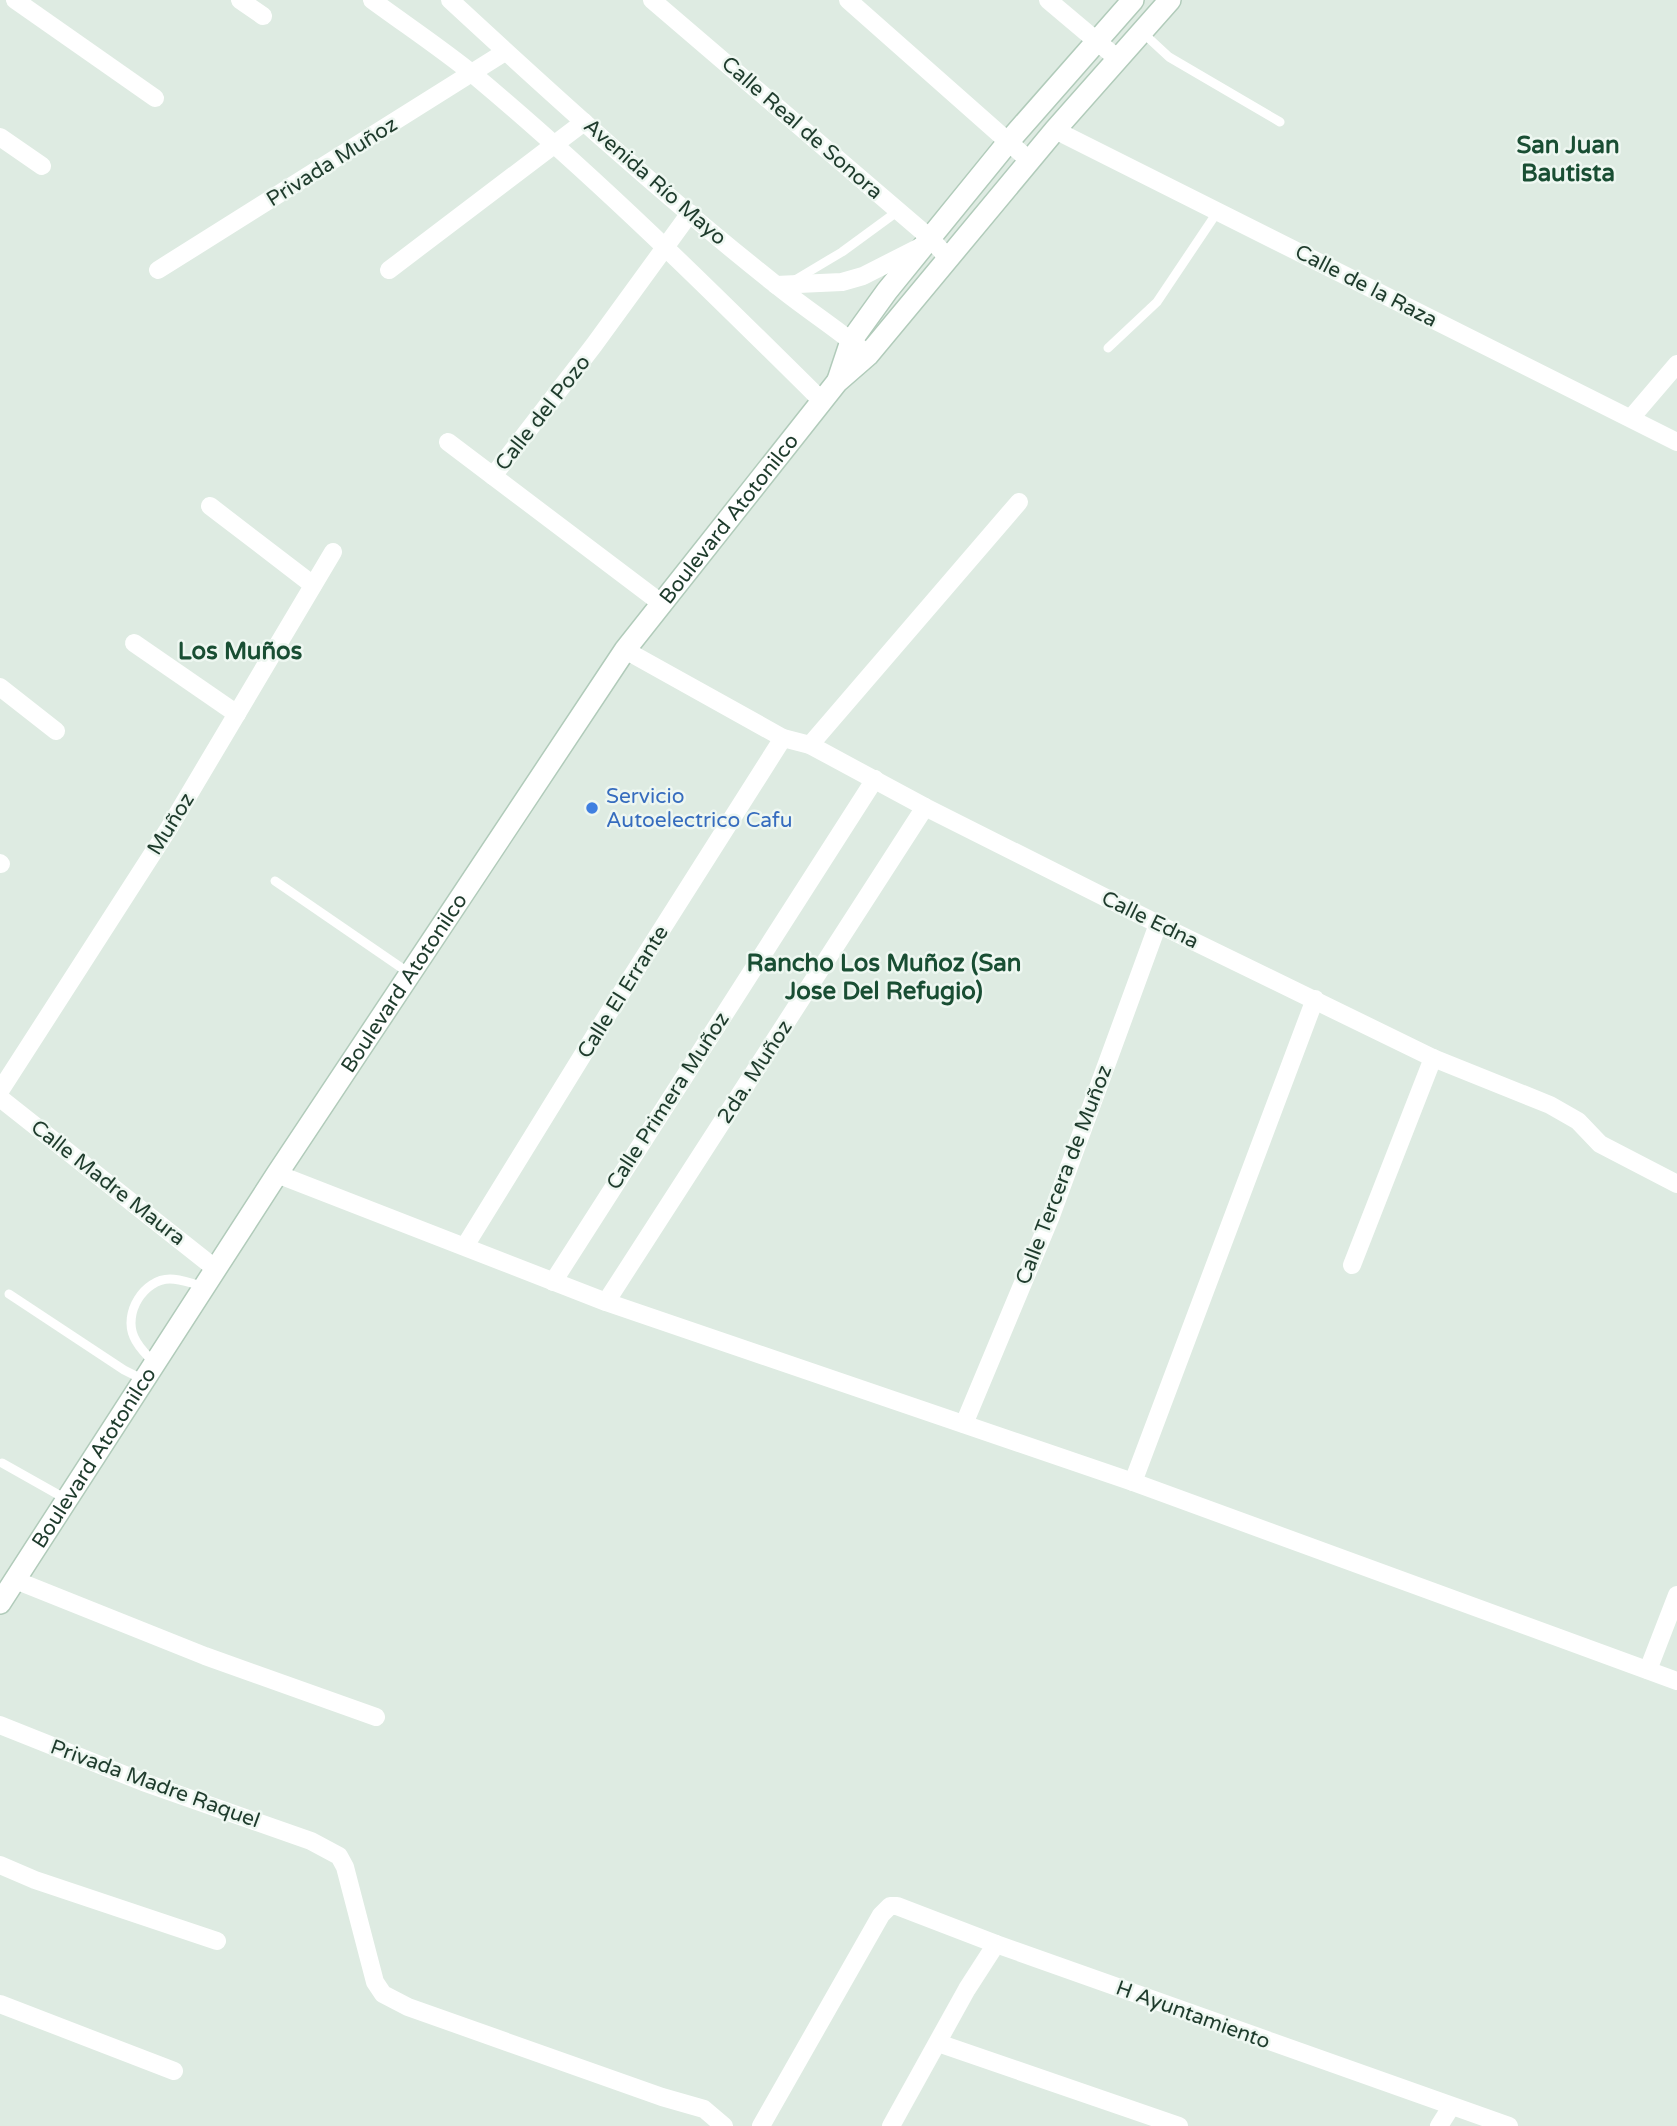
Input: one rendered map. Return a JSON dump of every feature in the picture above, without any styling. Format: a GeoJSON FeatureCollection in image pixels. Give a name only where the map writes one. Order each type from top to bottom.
{"type":"FeatureCollection","features":[{"type":"Feature","properties":{"kind":"street"},"geometry":{"type":"LineString","coordinates":[[15,0],[155,98]]}},
{"type":"Feature","properties":{"kind":"street"},"geometry":{"type":"LineString","coordinates":[[240,0],[263,16]]}},
{"type":"Feature","properties":{"kind":"street"},"geometry":{"type":"LineString","coordinates":[[372,0],[472,74],[554,145],[666,247],[822,401]]}},
{"type":"Feature","properties":{"kind":"street","name":"Avenida Río Mayo"},"geometry":{"type":"LineString","coordinates":[[450,0],[505,52],[690,214],[868,355]]}},
{"type":"Feature","properties":{"kind":"street","name":"Calle Real de Sonora"},"geometry":{"type":"LineString","coordinates":[[652,0],[898,211],[926,242],[948,258]]}},
{"type":"Feature","properties":{"kind":"street"},"geometry":{"type":"LineString","coordinates":[[848,0],[1030,161]]}},
{"type":"Feature","properties":{"kind":"street"},"geometry":{"type":"LineString","coordinates":[[1048,0],[1118,59]]}},
{"type":"Feature","properties":{"kind":"street","name":"Boulevard Atotonilco"},"geometry":{"type":"LineString","coordinates":[[837,382],[851,341],[926,242],[1009,141],[1133,0]]}},
{"type":"Feature","properties":{"kind":"street","name":"Boulevard Atotonilco"},"geometry":{"type":"LineString","coordinates":[[0,1603],[277,1174],[625,649],[837,382],[868,355],[1055,130],[1170,0]]}},
{"type":"Feature","properties":{"kind":"street","name":"Privada Muñoz"},"geometry":{"type":"LineString","coordinates":[[158,270],[505,52]]}},
{"type":"Feature","properties":{"kind":"street"},"geometry":{"type":"LineString","coordinates":[[389,270],[584,122]]}},
{"type":"Feature","properties":{"kind":"street","name":"Calle de la Raza"},"geometry":{"type":"LineString","coordinates":[[1055,130],[1677,442]]}},
{"type":"Feature","properties":{"kind":"street"},"geometry":{"type":"LineString","coordinates":[[0,137],[42,166]]}},
{"type":"Feature","properties":{"kind":"street","name":"Calle del Pozo"},"geometry":{"type":"LineString","coordinates":[[661,603],[493,476],[690,214]]}},
{"type":"Feature","properties":{"kind":"street"},"geometry":{"type":"LineString","coordinates":[[781,285],[842,282],[863,275],[926,242]]}},
{"type":"Feature","properties":{"kind":"street"},"geometry":{"type":"LineString","coordinates":[[1631,418],[1677,363]]}},
{"type":"Feature","properties":{"kind":"street"},"geometry":{"type":"LineString","coordinates":[[448,442],[493,476]]}},
{"type":"Feature","properties":{"kind":"street"},"geometry":{"type":"LineString","coordinates":[[810,745],[1019,502]]}},
{"type":"Feature","properties":{"kind":"street"},"geometry":{"type":"LineString","coordinates":[[210,506],[313,585]]}},
{"type":"Feature","properties":{"kind":"street","name":"Muñoz"},"geometry":{"type":"LineString","coordinates":[[0,1091],[169,828],[333,552]]}},
{"type":"Feature","properties":{"kind":"street"},"geometry":{"type":"LineString","coordinates":[[134,643],[237,714]]}},
{"type":"Feature","properties":{"kind":"street","name":"Calle Edna"},"geometry":{"type":"LineString","coordinates":[[625,649],[783,738],[810,745],[925,807],[1158,925],[1433,1058],[1550,1105],[1578,1121],[1600,1144],[1677,1184]]}},
{"type":"Feature","properties":{"kind":"street"},"geometry":{"type":"LineString","coordinates":[[0,687],[55,731]]}},
{"type":"Feature","properties":{"kind":"street","name":"Calle El Errante"},"geometry":{"type":"LineString","coordinates":[[465,1246],[783,738]]}},
{"type":"Feature","properties":{"kind":"street","name":"Calle Primera Muñoz"},"geometry":{"type":"LineString","coordinates":[[553,1282],[874,779]]}},
{"type":"Feature","properties":{"kind":"street","name":"2da. Muñoz"},"geometry":{"type":"LineString","coordinates":[[606,1302],[925,807]]}},
{"type":"Feature","properties":{"kind":"street","name":"Calle Tercera de Muñoz"},"geometry":{"type":"LineString","coordinates":[[964,1424],[1051,1216],[1158,925]]}},
{"type":"Feature","properties":{"kind":"street"},"geometry":{"type":"LineString","coordinates":[[1133,1482],[1315,999]]}},
{"type":"Feature","properties":{"kind":"street"},"geometry":{"type":"LineString","coordinates":[[1352,1265],[1433,1058]]}},
{"type":"Feature","properties":{"kind":"street","name":"Calle Madre Maura"},"geometry":{"type":"LineString","coordinates":[[0,1098],[211,1278]]}},
{"type":"Feature","properties":{"kind":"street"},"geometry":{"type":"LineString","coordinates":[[277,1174],[606,1302],[1133,1482],[1677,1681]]}},
{"type":"Feature","properties":{"kind":"street"},"geometry":{"type":"LineString","coordinates":[[15,1580],[205,1656],[376,1717]]}},
{"type":"Feature","properties":{"kind":"street"},"geometry":{"type":"LineString","coordinates":[[1648,1670],[1677,1595]]}},
{"type":"Feature","properties":{"kind":"street","name":"Privada Madre Raquel"},"geometry":{"type":"LineString","coordinates":[[0,1725],[143,1782],[311,1841],[339,1856],[345,1867],[375,1982],[383,1994],[408,2007],[662,2097],[704,2109],[724,2126]]}},
{"type":"Feature","properties":{"kind":"street"},"geometry":{"type":"LineString","coordinates":[[0,1865],[35,1880],[217,1941]]}},
{"type":"Feature","properties":{"kind":"street","name":"H Ayuntamiento"},"geometry":{"type":"LineString","coordinates":[[761,2126],[881,1915],[890,1906],[897,1906],[996,1944],[1509,2126]]}},
{"type":"Feature","properties":{"kind":"street"},"geometry":{"type":"LineString","coordinates":[[891,2126],[967,1989],[996,1944]]}},
{"type":"Feature","properties":{"kind":"street"},"geometry":{"type":"LineString","coordinates":[[0,2004],[174,2071]]}},
{"type":"Feature","properties":{"kind":"street"},"geometry":{"type":"LineString","coordinates":[[938,2043],[1179,2126]]}},
{"type":"Feature","properties":{"kind":"street"},"geometry":{"type":"LineString","coordinates":[[1439,2126],[1451,2107]]}},
{"type":"Feature","properties":{"kind":"lane"},"geometry":{"type":"LineString","coordinates":[[1142,32],[1169,57],[1280,122]]}},
{"type":"Feature","properties":{"kind":"lane"},"geometry":{"type":"LineString","coordinates":[[781,285],[842,252],[898,211]]}},
{"type":"Feature","properties":{"kind":"lane"},"geometry":{"type":"LineString","coordinates":[[1108,348],[1157,302],[1218,211]]}},
{"type":"Feature","properties":{"kind":"lane"},"geometry":{"type":"LineString","coordinates":[[275,881],[410,975]]}},
{"type":"Feature","properties":{"kind":"lane"},"geometry":{"type":"LineString","coordinates":[[151,1373],[131,1329],[139,1297],[158,1281],[211,1278]]}},
{"type":"Feature","properties":{"kind":"lane"},"geometry":{"type":"LineString","coordinates":[[9,1294],[124,1370],[151,1373]]}},
{"type":"Feature","properties":{"kind":"lane"},"geometry":{"type":"LineString","coordinates":[[2,1463],[68,1499]]}},
{"type":"Feature","properties":{"kind":"place","name":"Servicio Autoelectrico Cafu"},"geometry":{"type":"Point","coordinates":[592,808]}},
{"type":"Feature","properties":{"kind":"district","name":"San Juan Bautista"},"geometry":{"type":"Point","coordinates":[1568,159]}},
{"type":"Feature","properties":{"kind":"district","name":"Los Muños"},"geometry":{"type":"Point","coordinates":[240,651]}},
{"type":"Feature","properties":{"kind":"district","name":"Rancho Los Muñoz (San Jose Del Refugio)"},"geometry":{"type":"Point","coordinates":[884,977]}}]}
